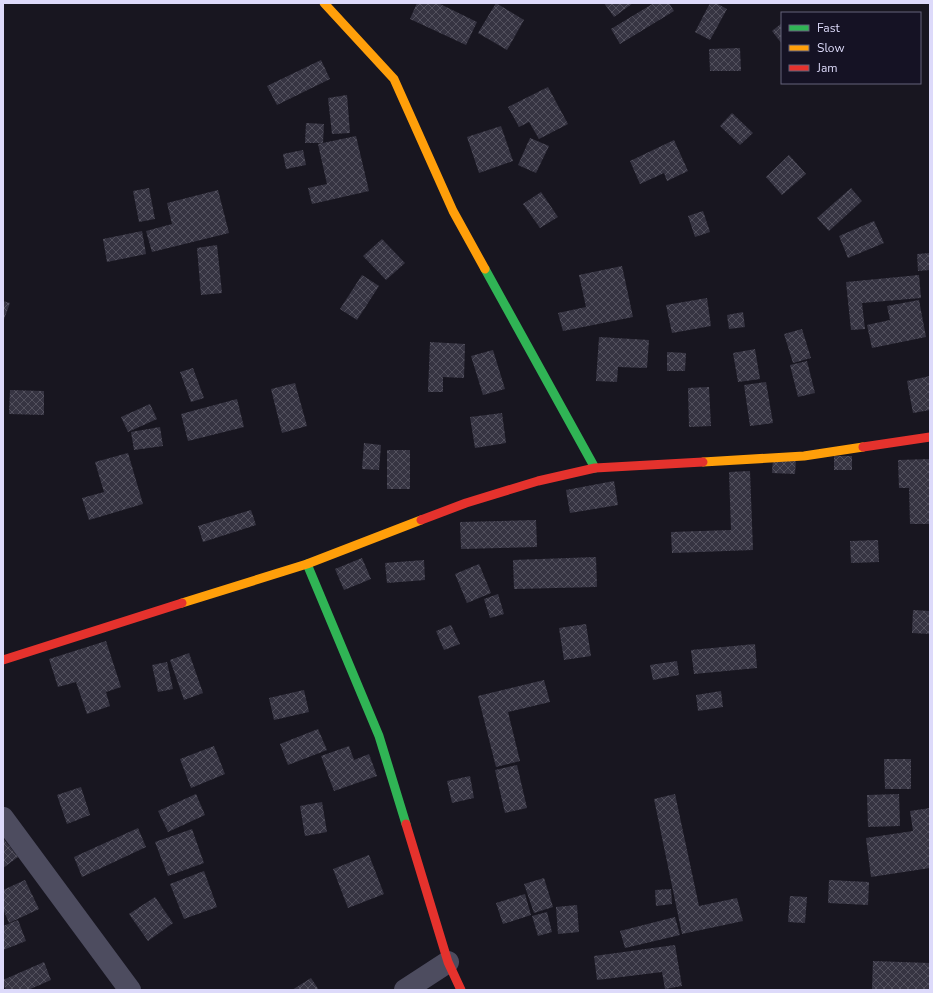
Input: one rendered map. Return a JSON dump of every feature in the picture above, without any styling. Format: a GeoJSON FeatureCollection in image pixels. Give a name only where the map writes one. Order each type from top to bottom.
{"type":"FeatureCollection","features":[{"type":"Feature","properties":{"kind":"street"},"geometry":{"type":"LineString","coordinates":[[324,3],[394,79],[453,212],[595,468]]}},
{"type":"Feature","properties":{"kind":"street"},"geometry":{"type":"LineString","coordinates":[[3,660],[307,564],[466,503],[538,481],[595,468],[804,456],[930,436]]}},
{"type":"Feature","properties":{"kind":"street"},"geometry":{"type":"LineString","coordinates":[[307,564],[379,736],[448,962],[461,990]]}},
{"type":"Feature","properties":{"kind":"street"},"geometry":{"type":"LineString","coordinates":[[3,818],[130,990]]}},
{"type":"Feature","properties":{"kind":"street"},"geometry":{"type":"LineString","coordinates":[[404,990],[448,962]]}},
{"type":"Feature","properties":{"kind":"building"},"geometry":{"type":"Polygon","coordinates":[[[417,3],[438,3],[477,22],[466,45],[410,19],[417,3]]]}},
{"type":"Feature","properties":{"kind":"building"},"geometry":{"type":"Polygon","coordinates":[[[496,3],[524,20],[507,50],[478,33],[496,3]]]}},
{"type":"Feature","properties":{"kind":"building"},"geometry":{"type":"Polygon","coordinates":[[[604,3],[633,3],[614,17],[604,3]]]}},
{"type":"Feature","properties":{"kind":"building"},"geometry":{"type":"Polygon","coordinates":[[[654,3],[669,3],[674,11],[620,44],[611,29],[654,3]]]}},
{"type":"Feature","properties":{"kind":"building"},"geometry":{"type":"Polygon","coordinates":[[[710,3],[716,3],[727,9],[710,40],[695,32],[710,3]]]}},
{"type":"Feature","properties":{"kind":"building"},"geometry":{"type":"Polygon","coordinates":[[[781,24],[781,43],[772,31],[781,24]]]}},
{"type":"Feature","properties":{"kind":"building"},"geometry":{"type":"Polygon","coordinates":[[[740,48],[741,71],[710,71],[709,49],[740,48]]]}},
{"type":"Feature","properties":{"kind":"building"},"geometry":{"type":"Polygon","coordinates":[[[321,60],[330,79],[277,105],[267,86],[321,60]]]}},
{"type":"Feature","properties":{"kind":"building"},"geometry":{"type":"Polygon","coordinates":[[[548,87],[568,124],[539,139],[529,122],[519,127],[508,107],[548,87]]]}},
{"type":"Feature","properties":{"kind":"building"},"geometry":{"type":"Polygon","coordinates":[[[347,95],[350,133],[332,134],[328,98],[347,95]]]}},
{"type":"Feature","properties":{"kind":"building"},"geometry":{"type":"Polygon","coordinates":[[[732,113],[753,133],[740,145],[720,126],[732,113]]]}},
{"type":"Feature","properties":{"kind":"building"},"geometry":{"type":"Polygon","coordinates":[[[306,123],[324,124],[323,143],[305,143],[306,123]]]}},
{"type":"Feature","properties":{"kind":"building"},"geometry":{"type":"Polygon","coordinates":[[[501,126],[513,161],[479,173],[467,137],[501,126]]]}},
{"type":"Feature","properties":{"kind":"building"},"geometry":{"type":"Polygon","coordinates":[[[356,136],[369,191],[312,204],[308,188],[327,184],[318,144],[356,136]]]}},
{"type":"Feature","properties":{"kind":"building"},"geometry":{"type":"Polygon","coordinates":[[[530,138],[549,146],[536,173],[518,165],[530,138]]]}},
{"type":"Feature","properties":{"kind":"building"},"geometry":{"type":"Polygon","coordinates":[[[674,140],[688,171],[667,181],[664,173],[640,184],[630,161],[674,140]]]}},
{"type":"Feature","properties":{"kind":"building"},"geometry":{"type":"Polygon","coordinates":[[[303,150],[306,165],[286,169],[283,154],[303,150]]]}},
{"type":"Feature","properties":{"kind":"building"},"geometry":{"type":"Polygon","coordinates":[[[789,155],[806,174],[782,195],[766,177],[789,155]]]}},
{"type":"Feature","properties":{"kind":"building"},"geometry":{"type":"Polygon","coordinates":[[[149,188],[155,219],[139,222],[133,191],[149,188]]]}},
{"type":"Feature","properties":{"kind":"building"},"geometry":{"type":"Polygon","coordinates":[[[851,188],[862,201],[829,231],[817,218],[851,188]]]}},
{"type":"Feature","properties":{"kind":"building"},"geometry":{"type":"Polygon","coordinates":[[[218,190],[229,233],[152,252],[146,231],[172,224],[167,203],[218,190]]]}},
{"type":"Feature","properties":{"kind":"building"},"geometry":{"type":"Polygon","coordinates":[[[541,192],[558,217],[540,228],[523,204],[541,192]]]}},
{"type":"Feature","properties":{"kind":"building"},"geometry":{"type":"Polygon","coordinates":[[[703,211],[710,232],[695,237],[688,216],[703,211]]]}},
{"type":"Feature","properties":{"kind":"building"},"geometry":{"type":"Polygon","coordinates":[[[874,221],[884,243],[848,258],[839,236],[874,221]]]}},
{"type":"Feature","properties":{"kind":"building"},"geometry":{"type":"Polygon","coordinates":[[[142,231],[146,254],[107,262],[103,239],[142,231]]]}},
{"type":"Feature","properties":{"kind":"building"},"geometry":{"type":"Polygon","coordinates":[[[382,239],[405,263],[386,280],[363,256],[382,239]]]}},
{"type":"Feature","properties":{"kind":"building"},"geometry":{"type":"Polygon","coordinates":[[[217,245],[222,293],[201,295],[197,248],[217,245]]]}},
{"type":"Feature","properties":{"kind":"building"},"geometry":{"type":"Polygon","coordinates":[[[930,253],[930,270],[918,271],[917,254],[930,253]]]}},
{"type":"Feature","properties":{"kind":"building"},"geometry":{"type":"Polygon","coordinates":[[[622,266],[633,317],[563,331],[558,313],[586,307],[579,275],[622,266]]]}},
{"type":"Feature","properties":{"kind":"building"},"geometry":{"type":"Polygon","coordinates":[[[362,275],[379,286],[357,320],[340,309],[362,275]]]}},
{"type":"Feature","properties":{"kind":"building"},"geometry":{"type":"Polygon","coordinates":[[[919,275],[921,298],[862,303],[865,329],[851,330],[846,282],[919,275]]]}},
{"type":"Feature","properties":{"kind":"building"},"geometry":{"type":"Polygon","coordinates":[[[707,298],[711,326],[672,333],[666,305],[707,298]]]}},
{"type":"Feature","properties":{"kind":"building"},"geometry":{"type":"Polygon","coordinates":[[[919,300],[926,337],[872,348],[867,325],[890,320],[887,306],[919,300]]]}},
{"type":"Feature","properties":{"kind":"building"},"geometry":{"type":"Polygon","coordinates":[[[3,301],[10,303],[3,322],[3,301]]]}},
{"type":"Feature","properties":{"kind":"building"},"geometry":{"type":"Polygon","coordinates":[[[743,312],[745,327],[729,329],[727,315],[743,312]]]}},
{"type":"Feature","properties":{"kind":"building"},"geometry":{"type":"Polygon","coordinates":[[[802,329],[811,358],[793,363],[784,334],[802,329]]]}},
{"type":"Feature","properties":{"kind":"building"},"geometry":{"type":"Polygon","coordinates":[[[599,337],[649,340],[647,368],[618,367],[617,382],[596,381],[599,337]]]}},
{"type":"Feature","properties":{"kind":"building"},"geometry":{"type":"Polygon","coordinates":[[[430,342],[465,344],[464,378],[443,377],[443,392],[428,392],[430,342]]]}},
{"type":"Feature","properties":{"kind":"building"},"geometry":{"type":"Polygon","coordinates":[[[755,349],[760,379],[738,382],[733,353],[755,349]]]}},
{"type":"Feature","properties":{"kind":"building"},"geometry":{"type":"Polygon","coordinates":[[[493,350],[505,389],[483,395],[471,356],[493,350]]]}},
{"type":"Feature","properties":{"kind":"building"},"geometry":{"type":"Polygon","coordinates":[[[667,352],[686,353],[685,371],[667,371],[667,352]]]}},
{"type":"Feature","properties":{"kind":"building"},"geometry":{"type":"Polygon","coordinates":[[[807,361],[815,393],[798,397],[790,365],[807,361]]]}},
{"type":"Feature","properties":{"kind":"building"},"geometry":{"type":"Polygon","coordinates":[[[193,368],[204,398],[191,402],[180,372],[193,368]]]}},
{"type":"Feature","properties":{"kind":"building"},"geometry":{"type":"Polygon","coordinates":[[[930,376],[930,410],[913,413],[907,381],[930,376]]]}},
{"type":"Feature","properties":{"kind":"building"},"geometry":{"type":"Polygon","coordinates":[[[766,382],[773,423],[750,426],[744,385],[766,382]]]}},
{"type":"Feature","properties":{"kind":"building"},"geometry":{"type":"Polygon","coordinates":[[[295,383],[307,426],[282,433],[271,389],[295,383]]]}},
{"type":"Feature","properties":{"kind":"building"},"geometry":{"type":"Polygon","coordinates":[[[709,387],[711,426],[689,427],[688,388],[709,387]]]}},
{"type":"Feature","properties":{"kind":"building"},"geometry":{"type":"Polygon","coordinates":[[[10,390],[44,391],[44,415],[9,414],[10,390]]]}},
{"type":"Feature","properties":{"kind":"building"},"geometry":{"type":"Polygon","coordinates":[[[237,399],[244,427],[188,441],[181,414],[237,399]]]}},
{"type":"Feature","properties":{"kind":"building"},"geometry":{"type":"Polygon","coordinates":[[[150,404],[157,419],[128,432],[121,417],[150,404]]]}},
{"type":"Feature","properties":{"kind":"building"},"geometry":{"type":"Polygon","coordinates":[[[502,413],[506,443],[475,448],[470,417],[502,413]]]}},
{"type":"Feature","properties":{"kind":"building"},"geometry":{"type":"Polygon","coordinates":[[[160,427],[163,446],[134,450],[131,432],[160,427]]]}},
{"type":"Feature","properties":{"kind":"building"},"geometry":{"type":"Polygon","coordinates":[[[364,443],[381,445],[379,470],[362,469],[364,443]]]}},
{"type":"Feature","properties":{"kind":"building"},"geometry":{"type":"Polygon","coordinates":[[[387,450],[410,450],[410,489],[387,489],[387,450]]]}},
{"type":"Feature","properties":{"kind":"building"},"geometry":{"type":"Polygon","coordinates":[[[128,453],[143,504],[89,520],[82,498],[104,492],[95,462],[128,453]]]}},
{"type":"Feature","properties":{"kind":"building"},"geometry":{"type":"Polygon","coordinates":[[[834,456],[852,456],[852,470],[834,470],[834,456]]]}},
{"type":"Feature","properties":{"kind":"building"},"geometry":{"type":"Polygon","coordinates":[[[773,458],[796,459],[795,474],[772,473],[773,458]]]}},
{"type":"Feature","properties":{"kind":"building"},"geometry":{"type":"Polygon","coordinates":[[[930,459],[930,524],[910,524],[909,488],[899,488],[898,460],[930,459]]]}},
{"type":"Feature","properties":{"kind":"building"},"geometry":{"type":"Polygon","coordinates":[[[750,471],[753,550],[672,553],[671,532],[731,530],[729,472],[750,471]]]}},
{"type":"Feature","properties":{"kind":"building"},"geometry":{"type":"Polygon","coordinates":[[[614,481],[618,505],[570,513],[566,490],[614,481]]]}},
{"type":"Feature","properties":{"kind":"building"},"geometry":{"type":"Polygon","coordinates":[[[251,510],[256,525],[203,542],[198,526],[251,510]]]}},
{"type":"Feature","properties":{"kind":"building"},"geometry":{"type":"Polygon","coordinates":[[[536,520],[537,547],[461,549],[460,522],[536,520]]]}},
{"type":"Feature","properties":{"kind":"building"},"geometry":{"type":"Polygon","coordinates":[[[878,540],[879,562],[851,563],[850,541],[878,540]]]}},
{"type":"Feature","properties":{"kind":"building"},"geometry":{"type":"Polygon","coordinates":[[[596,557],[597,587],[514,589],[513,560],[596,557]]]}},
{"type":"Feature","properties":{"kind":"building"},"geometry":{"type":"Polygon","coordinates":[[[362,558],[371,579],[344,590],[335,569],[362,558]]]}},
{"type":"Feature","properties":{"kind":"building"},"geometry":{"type":"Polygon","coordinates":[[[424,560],[425,580],[387,583],[385,563],[424,560]]]}},
{"type":"Feature","properties":{"kind":"building"},"geometry":{"type":"Polygon","coordinates":[[[479,564],[491,593],[467,603],[455,574],[479,564]]]}},
{"type":"Feature","properties":{"kind":"building"},"geometry":{"type":"Polygon","coordinates":[[[498,594],[504,614],[490,618],[484,599],[498,594]]]}},
{"type":"Feature","properties":{"kind":"building"},"geometry":{"type":"Polygon","coordinates":[[[913,610],[930,611],[930,634],[912,633],[913,610]]]}},
{"type":"Feature","properties":{"kind":"building"},"geometry":{"type":"Polygon","coordinates":[[[586,624],[591,656],[564,660],[559,628],[586,624]]]}},
{"type":"Feature","properties":{"kind":"building"},"geometry":{"type":"Polygon","coordinates":[[[451,625],[460,644],[444,650],[436,631],[451,625]]]}},
{"type":"Feature","properties":{"kind":"building"},"geometry":{"type":"Polygon","coordinates":[[[106,641],[121,687],[106,692],[110,706],[87,714],[76,682],[58,687],[49,659],[106,641]]]}},
{"type":"Feature","properties":{"kind":"building"},"geometry":{"type":"Polygon","coordinates":[[[755,644],[757,668],[694,674],[691,650],[755,644]]]}},
{"type":"Feature","properties":{"kind":"building"},"geometry":{"type":"Polygon","coordinates":[[[189,653],[203,693],[184,700],[170,660],[189,653]]]}},
{"type":"Feature","properties":{"kind":"building"},"geometry":{"type":"Polygon","coordinates":[[[677,661],[679,675],[653,680],[650,665],[677,661]]]}},
{"type":"Feature","properties":{"kind":"building"},"geometry":{"type":"Polygon","coordinates":[[[167,662],[173,689],[158,692],[152,665],[167,662]]]}},
{"type":"Feature","properties":{"kind":"building"},"geometry":{"type":"Polygon","coordinates":[[[544,680],[550,702],[508,712],[520,761],[496,767],[478,696],[544,680]]]}},
{"type":"Feature","properties":{"kind":"building"},"geometry":{"type":"Polygon","coordinates":[[[304,690],[309,712],[274,720],[269,698],[304,690]]]}},
{"type":"Feature","properties":{"kind":"building"},"geometry":{"type":"Polygon","coordinates":[[[721,691],[723,707],[698,711],[696,695],[721,691]]]}},
{"type":"Feature","properties":{"kind":"building"},"geometry":{"type":"Polygon","coordinates":[[[318,729],[327,750],[288,765],[280,744],[318,729]]]}},
{"type":"Feature","properties":{"kind":"building"},"geometry":{"type":"Polygon","coordinates":[[[214,746],[225,774],[191,788],[180,759],[214,746]]]}},
{"type":"Feature","properties":{"kind":"building"},"geometry":{"type":"Polygon","coordinates":[[[349,746],[354,760],[369,754],[377,776],[334,791],[321,756],[349,746]]]}},
{"type":"Feature","properties":{"kind":"building"},"geometry":{"type":"Polygon","coordinates":[[[884,759],[911,759],[911,789],[885,789],[884,759]]]}},
{"type":"Feature","properties":{"kind":"building"},"geometry":{"type":"Polygon","coordinates":[[[517,765],[527,808],[505,813],[495,770],[517,765]]]}},
{"type":"Feature","properties":{"kind":"building"},"geometry":{"type":"Polygon","coordinates":[[[470,776],[474,798],[452,803],[447,781],[470,776]]]}},
{"type":"Feature","properties":{"kind":"building"},"geometry":{"type":"Polygon","coordinates":[[[81,787],[90,815],[67,824],[57,795],[81,787]]]}},
{"type":"Feature","properties":{"kind":"building"},"geometry":{"type":"Polygon","coordinates":[[[196,794],[205,815],[168,832],[158,811],[196,794]]]}},
{"type":"Feature","properties":{"kind":"building"},"geometry":{"type":"Polygon","coordinates":[[[675,794],[699,906],[737,898],[743,921],[682,934],[654,799],[675,794]]]}},
{"type":"Feature","properties":{"kind":"building"},"geometry":{"type":"Polygon","coordinates":[[[899,794],[900,826],[868,827],[867,795],[899,794]]]}},
{"type":"Feature","properties":{"kind":"building"},"geometry":{"type":"Polygon","coordinates":[[[322,802],[327,832],[305,836],[300,806],[322,802]]]}},
{"type":"Feature","properties":{"kind":"building"},"geometry":{"type":"Polygon","coordinates":[[[930,808],[930,868],[871,877],[866,838],[913,831],[910,811],[930,808]]]}},
{"type":"Feature","properties":{"kind":"building"},"geometry":{"type":"Polygon","coordinates":[[[138,828],[146,847],[82,877],[74,857],[138,828]]]}},
{"type":"Feature","properties":{"kind":"building"},"geometry":{"type":"Polygon","coordinates":[[[192,829],[204,863],[168,876],[155,842],[192,829]]]}},
{"type":"Feature","properties":{"kind":"building"},"geometry":{"type":"Polygon","coordinates":[[[3,838],[18,857],[3,868],[3,838]]]}},
{"type":"Feature","properties":{"kind":"building"},"geometry":{"type":"Polygon","coordinates":[[[369,855],[384,894],[348,908],[333,869],[369,855]]]}},
{"type":"Feature","properties":{"kind":"building"},"geometry":{"type":"Polygon","coordinates":[[[204,871],[217,907],[184,919],[170,884],[204,871]]]}},
{"type":"Feature","properties":{"kind":"building"},"geometry":{"type":"Polygon","coordinates":[[[544,878],[553,907],[534,913],[524,884],[544,878]]]}},
{"type":"Feature","properties":{"kind":"building"},"geometry":{"type":"Polygon","coordinates":[[[25,880],[39,909],[9,923],[3,909],[3,890],[25,880]]]}},
{"type":"Feature","properties":{"kind":"building"},"geometry":{"type":"Polygon","coordinates":[[[829,880],[869,882],[868,905],[828,903],[829,880]]]}},
{"type":"Feature","properties":{"kind":"building"},"geometry":{"type":"Polygon","coordinates":[[[671,889],[672,904],[656,906],[655,890],[671,889]]]}},
{"type":"Feature","properties":{"kind":"building"},"geometry":{"type":"Polygon","coordinates":[[[525,894],[531,915],[503,924],[496,903],[525,894]]]}},
{"type":"Feature","properties":{"kind":"building"},"geometry":{"type":"Polygon","coordinates":[[[790,896],[807,897],[805,923],[788,922],[790,896]]]}},
{"type":"Feature","properties":{"kind":"building"},"geometry":{"type":"Polygon","coordinates":[[[155,897],[173,923],[148,941],[129,914],[155,897]]]}},
{"type":"Feature","properties":{"kind":"building"},"geometry":{"type":"Polygon","coordinates":[[[577,905],[579,932],[558,934],[556,907],[577,905]]]}},
{"type":"Feature","properties":{"kind":"building"},"geometry":{"type":"Polygon","coordinates":[[[547,912],[552,932],[538,936],[532,916],[547,912]]]}},
{"type":"Feature","properties":{"kind":"building"},"geometry":{"type":"Polygon","coordinates":[[[675,917],[680,935],[625,948],[620,931],[675,917]]]}},
{"type":"Feature","properties":{"kind":"building"},"geometry":{"type":"Polygon","coordinates":[[[18,920],[26,941],[3,950],[3,926],[18,920]]]}},
{"type":"Feature","properties":{"kind":"building"},"geometry":{"type":"Polygon","coordinates":[[[675,945],[682,986],[665,989],[662,972],[597,980],[594,956],[675,945]]]}},
{"type":"Feature","properties":{"kind":"building"},"geometry":{"type":"Polygon","coordinates":[[[873,961],[930,963],[930,990],[872,990],[873,961]]]}},
{"type":"Feature","properties":{"kind":"building"},"geometry":{"type":"Polygon","coordinates":[[[44,962],[51,980],[28,990],[6,990],[3,980],[44,962]]]}},
{"type":"Feature","properties":{"kind":"building"},"geometry":{"type":"Polygon","coordinates":[[[311,978],[319,990],[292,990],[311,978]]]}},
{"type":"Feature","properties":{"kind":"traffic: fast"},"geometry":{"type":"LineString","coordinates":[[485,269],[595,468]]}},
{"type":"Feature","properties":{"kind":"traffic: fast"},"geometry":{"type":"LineString","coordinates":[[307,564],[379,736],[406,824]]}},
{"type":"Feature","properties":{"kind":"traffic: slow"},"geometry":{"type":"LineString","coordinates":[[324,3],[394,79],[453,211],[485,269]]}},
{"type":"Feature","properties":{"kind":"traffic: slow"},"geometry":{"type":"LineString","coordinates":[[703,462],[804,456],[863,447]]}},
{"type":"Feature","properties":{"kind":"traffic: slow"},"geometry":{"type":"LineString","coordinates":[[182,603],[307,564],[421,520]]}},
{"type":"Feature","properties":{"kind":"traffic: jam"},"geometry":{"type":"LineString","coordinates":[[863,447],[930,437]]}},
{"type":"Feature","properties":{"kind":"traffic: jam"},"geometry":{"type":"LineString","coordinates":[[421,520],[466,503],[538,481],[595,468],[703,462]]}},
{"type":"Feature","properties":{"kind":"traffic: jam"},"geometry":{"type":"LineString","coordinates":[[3,660],[182,603]]}},
{"type":"Feature","properties":{"kind":"traffic: jam"},"geometry":{"type":"LineString","coordinates":[[406,824],[448,962],[461,990]]}}]}
